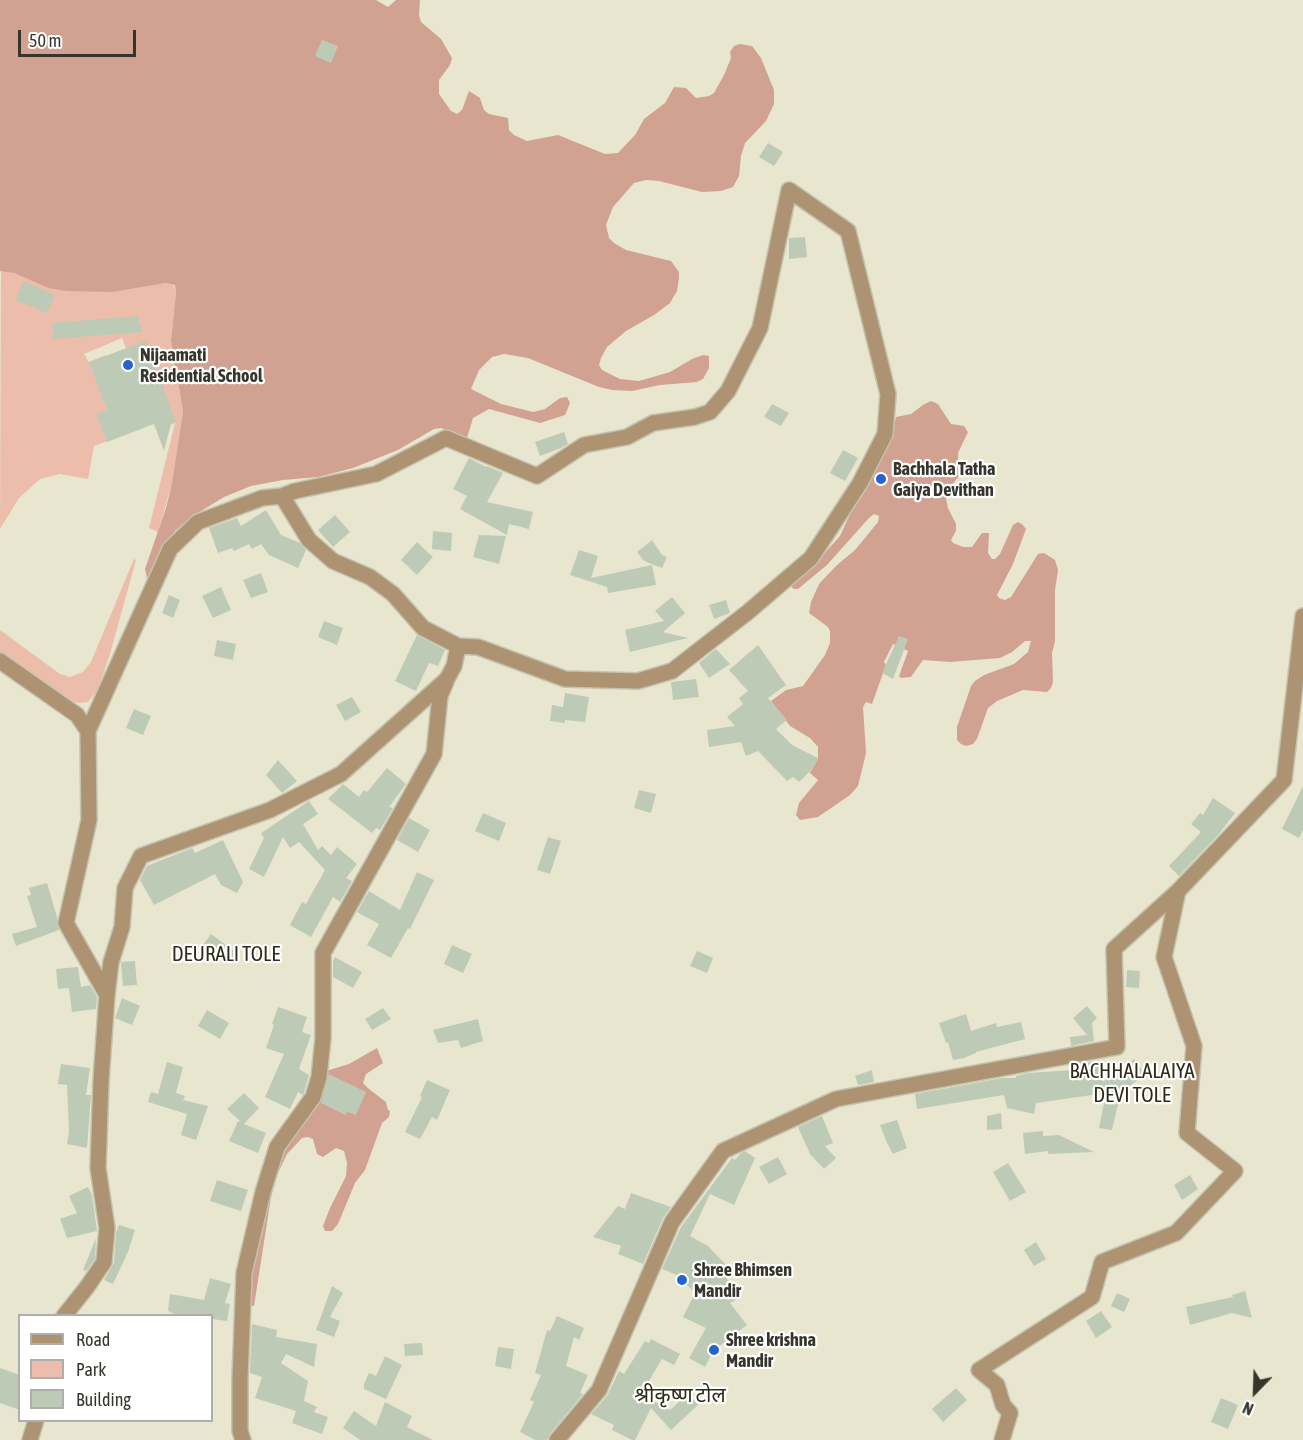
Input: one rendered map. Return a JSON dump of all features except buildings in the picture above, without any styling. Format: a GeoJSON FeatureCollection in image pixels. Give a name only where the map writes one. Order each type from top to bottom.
{"type":"FeatureCollection","features":[{"type":"Feature","properties":{"kind":"street"},"geometry":{"type":"LineString","coordinates":[[107,995],[66,923],[89,820],[87,731],[170,549],[198,522],[262,498],[282,496],[295,491],[376,474],[446,438],[537,476],[584,446],[627,437],[653,423],[695,417],[710,412],[728,391],[760,328],[789,190],[848,231],[888,394],[885,434],[860,483],[811,558],[748,612],[672,671],[638,681],[565,679],[478,647],[458,646],[423,628],[393,594],[370,577],[333,561],[309,540],[282,496]]}},
{"type":"Feature","properties":{"kind":"street"},"geometry":{"type":"LineString","coordinates":[[557,1440],[600,1390],[672,1222],[723,1151],[836,1099],[1117,1047],[1114,949],[1178,891],[1284,780],[1303,616]]}},
{"type":"Feature","properties":{"kind":"street"},"geometry":{"type":"LineString","coordinates":[[243,1440],[240,1431],[240,1379],[244,1273],[263,1192],[278,1147],[313,1097],[319,1077],[323,1038],[322,952],[434,754],[440,696],[454,666],[458,646]]}},
{"type":"Feature","properties":{"kind":"street"},"geometry":{"type":"LineString","coordinates":[[0,661],[77,715],[87,731]]}},
{"type":"Feature","properties":{"kind":"street"},"geometry":{"type":"LineString","coordinates":[[66,1314],[104,1262],[107,1228],[98,1168],[107,995],[111,962],[122,927],[125,888],[141,856],[270,810],[340,774],[447,679]]}},
{"type":"Feature","properties":{"kind":"street"},"geometry":{"type":"LineString","coordinates":[[1002,1440],[1010,1413],[1003,1405],[997,1385],[979,1370],[1092,1297],[1102,1262],[1176,1233],[1235,1172],[1187,1133],[1194,1046],[1164,957],[1178,891]]}},
{"type":"Feature","properties":{"kind":"street"},"geometry":{"type":"LineString","coordinates":[[30,1440],[35,1422]]}},
{"type":"Feature","properties":{"kind":"green space"},"geometry":{"type":"Polygon","coordinates":[[[1,270],[14,273],[48,288],[165,283],[174,285],[176,292],[171,341],[183,411],[172,483],[158,532],[149,528],[175,423],[156,429],[122,338],[84,354],[89,362],[106,355],[135,431],[94,446],[88,479],[60,474],[40,479],[19,498],[0,529],[1,270]]]}},
{"type":"Feature","properties":{"kind":"green space"},"geometry":{"type":"Polygon","coordinates":[[[134,559],[136,560],[110,654],[97,691],[88,702],[65,700],[0,653],[0,630],[60,674],[70,677],[83,672],[91,662],[134,559]]]}},
{"type":"Feature","properties":{"kind":"shaded area"},"geometry":{"type":"Polygon","coordinates":[[[0,0],[376,0],[388,7],[396,0],[420,0],[421,22],[441,39],[452,58],[450,65],[439,80],[439,94],[451,111],[457,114],[462,110],[469,91],[480,98],[484,110],[489,114],[508,118],[509,130],[514,135],[527,141],[558,135],[605,154],[618,153],[635,135],[644,119],[665,103],[674,87],[686,88],[696,98],[714,93],[724,75],[731,58],[730,52],[734,46],[740,44],[752,46],[761,58],[774,90],[774,104],[766,121],[745,143],[739,176],[733,187],[721,191],[702,192],[659,181],[646,180],[634,183],[613,207],[606,225],[609,238],[614,243],[626,250],[671,261],[679,272],[679,278],[677,291],[670,303],[626,331],[607,347],[599,365],[602,370],[620,379],[639,381],[670,372],[703,355],[709,356],[709,368],[703,379],[697,382],[660,385],[632,391],[612,390],[599,387],[528,358],[504,354],[492,357],[479,370],[471,389],[501,404],[533,412],[545,409],[560,398],[567,397],[570,403],[565,415],[540,423],[489,409],[473,418],[467,438],[441,428],[434,429],[398,450],[353,468],[318,477],[251,486],[224,497],[193,516],[175,531],[152,576],[147,578],[145,569],[172,483],[183,411],[171,341],[175,285],[165,283],[112,292],[67,291],[48,288],[14,273],[0,271],[0,0]]]}},
{"type":"Feature","properties":{"kind":"shaded area"},"geometry":{"type":"Polygon","coordinates":[[[931,401],[938,404],[951,424],[964,426],[968,432],[958,453],[959,476],[949,489],[946,498],[956,524],[956,531],[951,540],[953,543],[963,547],[972,547],[982,533],[989,533],[988,553],[992,559],[995,559],[1000,554],[1013,525],[1018,522],[1022,524],[1026,529],[1013,564],[997,595],[1005,600],[1011,597],[1038,554],[1044,553],[1055,560],[1058,570],[1055,590],[1055,641],[1052,653],[1053,682],[1047,692],[1023,690],[997,701],[988,708],[977,739],[973,744],[966,746],[957,740],[957,727],[971,686],[984,675],[1014,664],[1028,652],[1031,641],[1025,641],[1000,658],[950,662],[923,660],[911,677],[901,678],[899,676],[908,651],[893,644],[884,662],[886,665],[872,704],[866,702],[863,707],[866,753],[858,786],[850,795],[818,817],[800,820],[796,815],[799,803],[818,780],[810,773],[818,758],[818,747],[810,738],[790,726],[771,701],[786,690],[803,686],[825,655],[830,643],[830,631],[809,613],[811,602],[819,584],[855,550],[878,522],[879,516],[874,514],[869,518],[827,565],[798,589],[789,585],[811,568],[840,536],[868,475],[892,436],[896,417],[911,414],[931,401]]]}},
{"type":"Feature","properties":{"kind":"shaded area"},"geometry":{"type":"Polygon","coordinates":[[[377,1048],[383,1063],[366,1074],[363,1083],[386,1102],[390,1111],[389,1117],[382,1123],[365,1170],[355,1183],[338,1224],[332,1231],[325,1231],[323,1226],[346,1176],[347,1163],[344,1151],[336,1148],[323,1157],[317,1154],[313,1139],[302,1138],[287,1154],[277,1175],[271,1197],[254,1306],[247,1305],[266,1199],[282,1152],[310,1109],[323,1072],[349,1064],[377,1048]]]}},
{"type":"Feature","properties":{"kind":"place","name":"Nijaamati Residential School"},"geometry":{"type":"Point","coordinates":[128,365]}},
{"type":"Feature","properties":{"kind":"place","name":"Bachhala Tatha Gaiya Devithan"},"geometry":{"type":"Point","coordinates":[881,479]}},
{"type":"Feature","properties":{"kind":"place","name":"Shree Bhimsen Mandir"},"geometry":{"type":"Point","coordinates":[682,1280]}},
{"type":"Feature","properties":{"kind":"place","name":"Shree krishna Mandir"},"geometry":{"type":"Point","coordinates":[714,1350]}},
{"type":"Feature","properties":{"kind":"district","name":"DEURALI TOLE"},"geometry":{"type":"Point","coordinates":[226,954]}},
{"type":"Feature","properties":{"kind":"district","name":"BACHHALALAIYA DEVI TOLE"},"geometry":{"type":"Point","coordinates":[1132,1083]}},
{"type":"Feature","properties":{"kind":"district","name":"श्रीकृष्ण टोल"},"geometry":{"type":"Point","coordinates":[680,1395]}}]}
